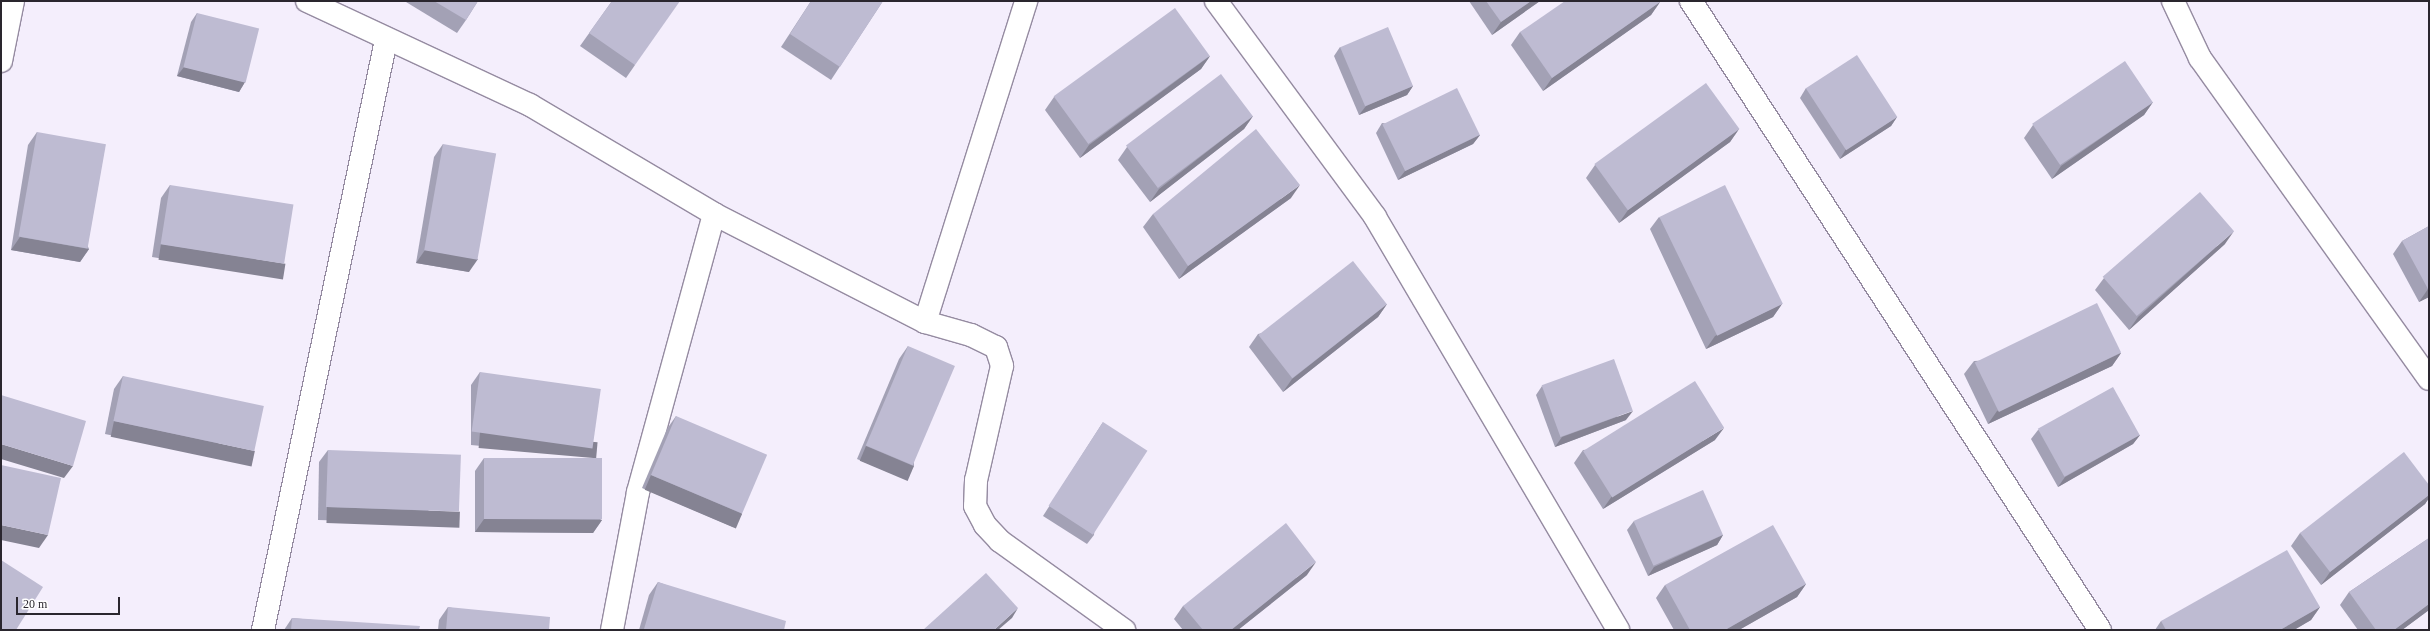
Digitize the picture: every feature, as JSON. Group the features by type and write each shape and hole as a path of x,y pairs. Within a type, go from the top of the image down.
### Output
{"street":[{"path":"1,61 13,1"},
{"path":"307,1 386,40 530,105 714,214 925,322 971,335 996,347 1002,366 973,494 975,506 985,525 1007,546 1124,630"},
{"path":"925,322 1026,1"},
{"path":"1216,1 1375,218 1618,630"},
{"path":"1692,1 2100,630"},
{"path":"2173,1 2200,58 2429,380"},
{"path":"263,630 386,40"},
{"path":"612,630 638,492 714,214"}],"building":[{"path":"434,1 478,1 466,20"},
{"path":"612,1 680,1 635,65 589,33"},
{"path":"811,1 883,1 840,67 790,34"},
{"path":"1486,1 1531,1 1501,22"},
{"path":"1565,1 1660,2 1552,78 1520,32"},
{"path":"1175,8 1210,56 1088,144 1054,96"},
{"path":"197,13 259,28 246,83 183,67"},
{"path":"1388,27 1413,86 1365,106 1340,47"},
{"path":"1857,55 1897,117 1846,150 1806,88"},
{"path":"2125,61 2153,102 2060,165 2032,124"},
{"path":"1221,74 1253,116 1158,188 1126,146"},
{"path":"1706,83 1740,129 1628,210 1594,164"},
{"path":"1457,88 1480,135 1405,171 1382,124"},
{"path":"1256,129 1300,185 1188,266 1153,214"},
{"path":"37,132 106,144 88,249 19,236"},
{"path":"443,144 496,153 477,260 424,250"},
{"path":"170,185 293,205 284,264 161,244"},
{"path":"1725,185 1783,304 1717,336 1659,217"},
{"path":"2200,192 2234,231 2137,316 2103,277"},
{"path":"2429,226 2429,289 2428,289 2402,241"},
{"path":"1353,261 1387,304 1292,378 1258,335"},
{"path":"2097,303 2121,352 1999,412 1975,363"},
{"path":"908,346 955,366 913,465 866,445"},
{"path":"1614,359 1633,411 1560,437 1542,385"},
{"path":"480,372 601,389 592,448 472,431"},
{"path":"123,376 264,406 254,451 113,421"},
{"path":"1695,381 1724,428 1612,498 1583,451"},
{"path":"2113,387 2140,435 2064,477 2038,429"},
{"path":"1,395 86,421 73,466 1,444"},
{"path":"676,416 767,455 742,514 651,475"},
{"path":"1103,422 1147,451 1093,535 1049,506"},
{"path":"328,450 461,455 459,512 326,507"},
{"path":"2404,452 2429,485 2429,495 2330,572 2300,533"},
{"path":"484,458 602,458 602,519 484,519"},
{"path":"1,465 61,478 48,535 1,525"},
{"path":"1703,490 1723,535 1654,566 1634,521"},
{"path":"1286,523 1316,562 1231,630 1203,630 1183,606"},
{"path":"1773,525 1806,584 1725,630 1690,630 1665,585"},
{"path":"2429,538 2429,604 2394,630 2376,630 2349,592"},
{"path":"2287,550 2320,607 2280,630 2166,630 2161,621"},
{"path":"1,560 43,587 16,630 1,630"},
{"path":"986,573 1018,608 994,630 923,630"},
{"path":"658,582 786,621 784,630 644,629"},
{"path":"448,607 550,617 549,630 446,630"},
{"path":"292,618 420,626 419,630 291,630"}]}
